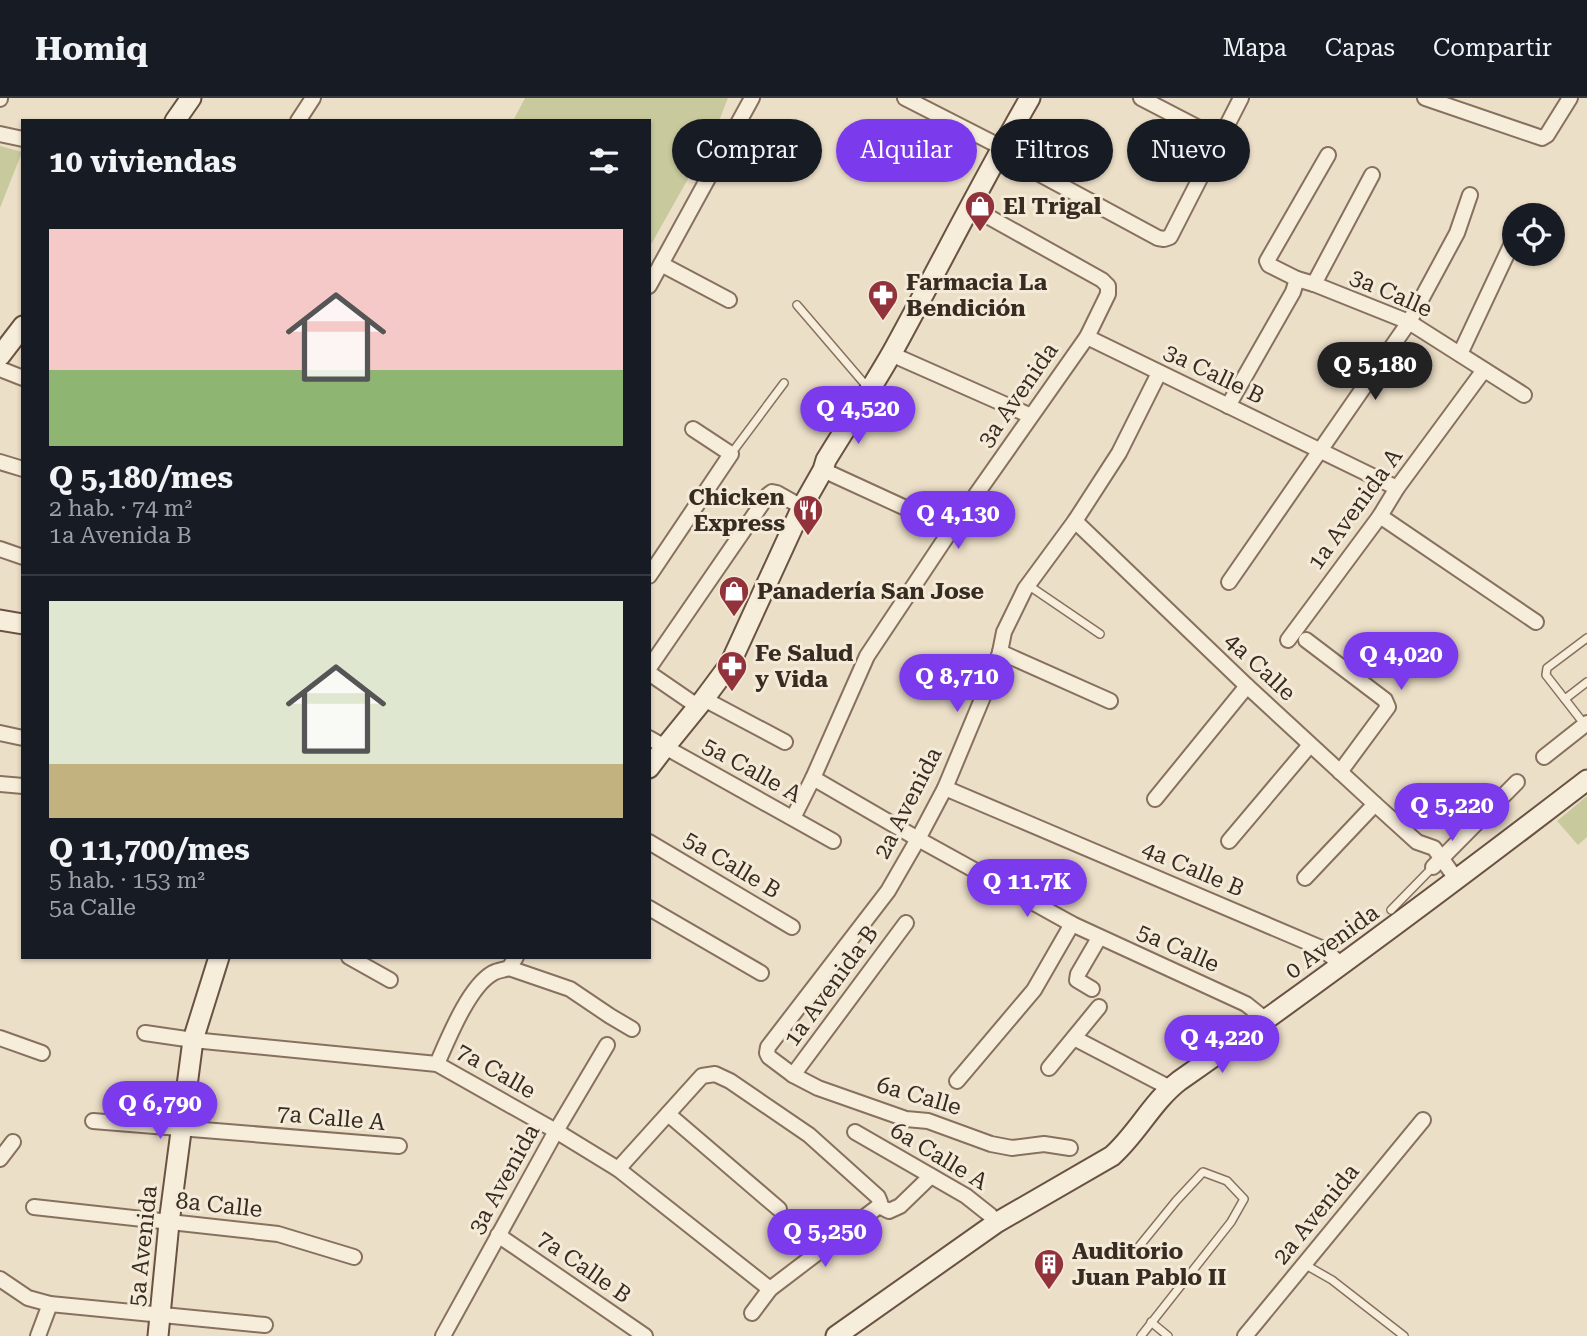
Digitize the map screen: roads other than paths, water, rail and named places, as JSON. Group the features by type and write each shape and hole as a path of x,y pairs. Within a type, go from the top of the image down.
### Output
{"street":[{"path":"176,119 191,98"},
{"path":"299,119 313,98"},
{"path":"651,282 752,98"},
{"path":"905,98 991,142"},
{"path":"1018,119 1030,98"},
{"path":"1142,98 1182,119"},
{"path":"1230,119 1241,98"},
{"path":"1425,98 1542,138 1547,135 1570,98"},
{"path":"0,134 21,139"},
{"name":"3a Calle","path":"1328,155 1267,261 1269,265 1297,279 1409,322 1524,396"},
{"path":"651,762 657,742 701,703 730,664 826,460 891,354 991,167"},
{"path":"1314,284 1372,175"},
{"path":"1055,182 1164,239 1170,237 1198,182"},
{"path":"1228,582 1409,322 1457,233 1470,195"},
{"name":"3a Avenida","path":"793,818 867,656 949,533 1087,337 1108,294 1108,286 1102,280 971,207"},
{"path":"661,264 729,300"},
{"path":"1460,354 1502,265"},
{"path":"1228,406 1293,292 1297,279"},
{"path":"0,356 21,329"},
{"name":"3a Calle B","path":"1087,337 1397,488"},
{"path":"891,354 1031,416"},
{"path":"0,369 21,376"},
{"name":"1a Avenida A","path":"1288,640 1484,370"},
{"name":"2a Avenida","path":"767,1053 768,1047 887,891 918,839 945,788 1000,652 1004,632 1028,585 1075,521 1119,453 1159,373"},
{"path":"651,573 731,454 693,429"},
{"path":"0,462 21,468"},
{"path":"823,470 910,510"},
{"path":"651,668 768,495 776,493 802,507"},
{"path":"1380,516 1536,622"},
{"name":"4a Calle","path":"1075,521 1247,686 1417,842 1424,857 1437,862 1453,883"},
{"path":"0,549 21,556"},
{"path":"0,620 21,624"},
{"path":"1306,640 1388,704 1388,708 1340,772"},
{"path":"1000,652 1110,701"},
{"path":"651,672 701,703 785,742"},
{"path":"1155,799 1247,686"},
{"path":"1545,757 1586,724"},
{"path":"0,733 21,738"},
{"name":"5a Calle A","path":"657,742 833,841"},
{"path":"1228,841 1310,745"},
{"name":"5a Calle","path":"813,778 1072,924 1247,1004 1266,1020"},
{"name":"0 Avenida","path":"836,1336 996,1223 1112,1156 1126,1144 1170,1088 1342,965 1587,780"},
{"path":"1437,862 1517,782"},
{"path":"0,784 21,786"},
{"name":"4a Calle B","path":"945,788 1321,948 1342,965"},
{"path":"1305,878 1375,804"},
{"name":"5a Calle B","path":"651,843 792,927"},
{"path":"651,909 761,973"},
{"name":"1a Avenida B","path":"793,1075 906,923"},
{"path":"957,1081 1034,990 1072,924"},
{"path":"1091,989 1077,980 1099,938"},
{"name":"5a Avenida","path":"158,1336 169,1223 193,1040 218,959"},
{"path":"353,959 390,980"},
{"path":"437,1064 456,1021 480,982 513,963 570,989 632,1029"},
{"path":"1049,1068 1099,1007"},
{"name":"7a Calle","path":"145,1033 437,1064 618,1169 770,1289"},
{"path":"0,1038 42,1053"},
{"path":"1074,1038 1170,1088"},
{"name":"3a Avenida","path":"449,1334 498,1235 607,1045"},
{"name":"6a Calle","path":"767,1053 769,1058 793,1075 818,1088 906,1119 928,1121 991,1144 1012,1148 1044,1144 1069,1148"},
{"path":"618,1169 702,1076 715,1074 730,1081 808,1135 878,1197 879,1206 770,1289 752,1313"},
{"path":"668,1114 779,1209"},
{"name":"2a Avenida","path":"1245,1336 1423,1120"},
{"name":"7a Calle A","path":"93,1121 399,1146"},
{"name":"6a Calle A","path":"855,1132 966,1196 996,1223"},
{"path":"0,1159 13,1142"},
{"path":"879,1206 889,1211 900,1206 930,1176"},
{"name":"8a Calle","path":"34,1207 278,1234 354,1257"},
{"name":"7a Calle B","path":"498,1235 645,1336"},
{"path":"0,1279 28,1298 50,1304 265,1325"},
{"path":"38,1336 50,1304"}],"lane":[{"path":"797,305 869,389"},
{"path":"731,454 784,383"},
{"path":"1028,585 1100,635"},
{"path":"1586,724 1546,675 1547,668 1587,638"},
{"path":"1564,699 1587,682"},
{"path":"1391,910 1437,862"},
{"path":"1137,1249 1203,1172 1227,1181 1244,1199 1231,1222 1141,1336"},
{"path":"1304,1264 1332,1280 1404,1336"},
{"path":"1151,1322 1168,1336"}],"place":[{"name":"El Trigal","path":"980,233"},
{"name":"Farmacia La Bendición","path":"883,322"},
{"name":"Chicken Express","path":"808,537"},
{"name":"Panadería San Jose","path":"734,618"},
{"name":"Fe Salud y Vida","path":"732,693"},
{"name":"Auditorio Juan Pablo II","path":"1049,1291"}]}
